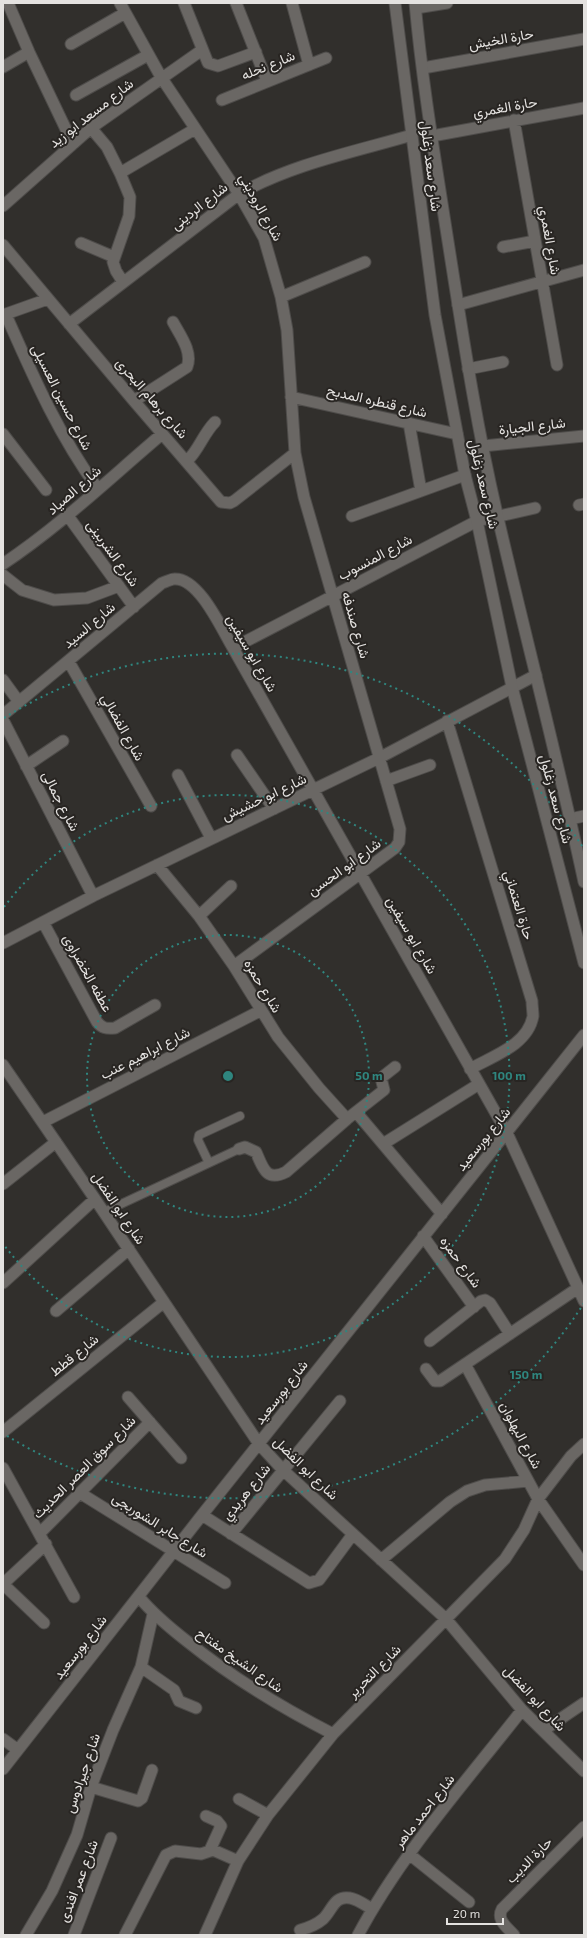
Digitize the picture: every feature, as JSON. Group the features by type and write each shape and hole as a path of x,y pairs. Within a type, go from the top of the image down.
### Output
{"street":[{"path":"8,3 29,52 73,144"},
{"path":"184,3 208,63 218,66 256,52"},
{"path":"236,3 268,81"},
{"path":"292,3 309,65"},
{"name":"شارع سعد زغلول","path":"395,3 436,314 465,475 477,521 512,686 584,963"},
{"path":"416,6 447,3"},
{"name":"شارع سعد زغلول","path":"416,6 432,136 468,369 497,516 584,882"},
{"path":"71,44 123,8"},
{"name":"شارع الروديني","path":"123,8 161,77 239,194 264,238 281,297 288,336 295,453"},
{"name":"حارة الخيش","path":"423,68 584,39"},
{"name":"شارع مسعد ابو زيد","path":"3,206 92,128 161,77 202,50"},
{"path":"3,67 29,52"},
{"path":"76,95 148,54"},
{"name":"شارع نحله","path":"222,100 326,58"},
{"name":"حارة الغمري","path":"432,136 584,108"},
{"name":"شارع الغمري","path":"514,120 557,365"},
{"path":"92,128 107,147 130,196 129,216 124,235 114,257 116,271 123,282"},
{"path":"120,172 195,129"},
{"name":"شارع الردينى","path":"69,324 239,194 283,172 412,135"},
{"path":"503,247 535,241"},
{"path":"81,243 114,257"},
{"name":"شارع برهام البحرى","path":"3,245 221,502 230,503 295,453"},
{"path":"281,297 365,262"},
{"path":"458,306 584,270"},
{"path":"4,315 48,299"},
{"name":"شارع حسين العسيلى","path":"4,315 59,429 77,459 98,489"},
{"path":"134,401 186,367 190,359 173,322"},
{"path":"468,369 503,362"},
{"name":"شارع قنطره المدبح","path":"291,397 457,434"},
{"path":"187,461 193,456 207,431 215,422"},
{"path":"409,423 421,491"},
{"path":"3,434 46,490"},
{"name":"شارع الصياد","path":"3,564 33,544 68,516 162,434"},
{"name":"شارع الجيارة","path":"483,446 584,436"},
{"name":"شارع صندفه","path":"295,453 304,497 379,758"},
{"path":"352,516 465,475"},
{"name":"شارع المنسوب","path":"233,648 477,521 535,508"},
{"name":"شارع الشربينى","path":"68,516 134,607"},
{"path":"3,575 22,590 54,600 87,598 119,586"},
{"name":"شارع السيد","path":"3,715 69,662 162,583 175,579 187,582 199,591"},
{"name":"شارع ابو سيفين","path":"199,591 233,648 507,1133 584,1301"},
{"name":"شارع الفضالي","path":"69,662 151,806"},
{"name":"شارع ابو حشيش","path":"3,943 93,896 379,758 512,686 536,675"},
{"path":"3,680 19,702"},
{"name":"شارع جمالى","path":"3,720 93,896"},
{"name":"حارة العتماني","path":"447,721 532,1001 533,1016 528,1030 518,1042 470,1069"},
{"path":"26,766 64,741"},
{"path":"237,755 274,809"},
{"name":"شارع ابو الحسن","path":"234,966 395,848 399,842 400,829 379,758"},
{"path":"386,781 430,765"},
{"path":"178,776 211,838"},
{"path":"570,819 584,816"},
{"name":"شارع حمزه","path":"157,865 200,916 234,966 260,1011 282,1043 319,1088 383,1144 442,1214"},
{"path":"200,916 231,886"},
{"name":"عطفه الخضراوى","path":"43,922 101,1027 108,1029 115,1028 155,1005"},
{"name":"شارع ابراهيم عنب","path":"42,1122 260,1011"},
{"name":"شارع بورسعيد","path":"3,1769 202,1515 584,1035"},
{"name":"شارع ابو الفضل","path":"3,1065 129,1249 259,1444 283,1470 446,1619 522,1710 584,1771"},
{"path":"239,1149 245,1147 251,1148 256,1152 264,1171 271,1176 279,1176 286,1172 384,1090 381,1078 395,1067"},
{"path":"383,1144 479,1084"},
{"path":"3,1184 56,1142"},
{"path":"3,1283 95,1199"},
{"name":"شارع حمزه","path":"423,1236 474,1306"},
{"path":"56,1311 129,1249"},
{"path":"426,1369 435,1381 440,1381 578,1288"},
{"name":"شارع حمزه","path":"430,1341 483,1300 489,1302 510,1334"},
{"name":"شارع قطط","path":"3,1432 164,1302"},
{"name":"شارع البهلوان","path":"465,1364 538,1499 584,1565"},
{"path":"128,1398 181,1458"},
{"name":"شارع هريدي","path":"231,1534 340,1401"},
{"name":"شارع سوق العصر الحديث","path":"40,1533 150,1422"},
{"name":"شارع التحرير","path":"205,1935 238,1861 268,1815 333,1734 505,1559 524,1530 538,1499 571,1456 584,1444"},
{"path":"4,1472 40,1533 74,1597"},
{"path":"381,1560 450,1502 467,1491 485,1486 528,1482"},
{"name":"شارع جابر الشوربجى","path":"80,1493 225,1584"},
{"path":"202,1515 305,1582 312,1583 319,1580 353,1534"},
{"path":"44,1623 3,1584 46,1544"},
{"name":"شارع الشيخ مفتاح","path":"139,1597 153,1614 243,1683 287,1710 333,1734"},
{"name":"شارع جيرادوس","path":"26,1935 52,1891 77,1835 91,1787 113,1730 141,1667 153,1614"},
{"path":"141,1667 174,1690 178,1699 196,1708"},
{"path":"544,1730 584,1702"},
{"name":"شارع احمد ماهر","path":"358,1935 372,1909 409,1854 522,1710"},
{"path":"3,1740 18,1750"},
{"path":"91,1787 138,1801 142,1798 152,1770"},
{"path":"239,1799 268,1815"},
{"path":"206,1816 217,1821 221,1826 210,1850"},
{"name":"حارة الديب","path":"514,1935 500,1919 499,1914 502,1909 584,1827"},
{"name":"شارع عمر افندى","path":"74,1935 111,1838"},
{"path":"125,1935 166,1855 175,1851 201,1854 210,1850 216,1851 238,1861"},
{"path":"409,1854 469,1902"},
{"path":"300,1930 312,1926 323,1919 336,1901 344,1897 354,1899 372,1909"}],"lane":[{"path":"209,1163 198,1140 199,1135 240,1116"},
{"path":"104,1212 239,1149"}]}
